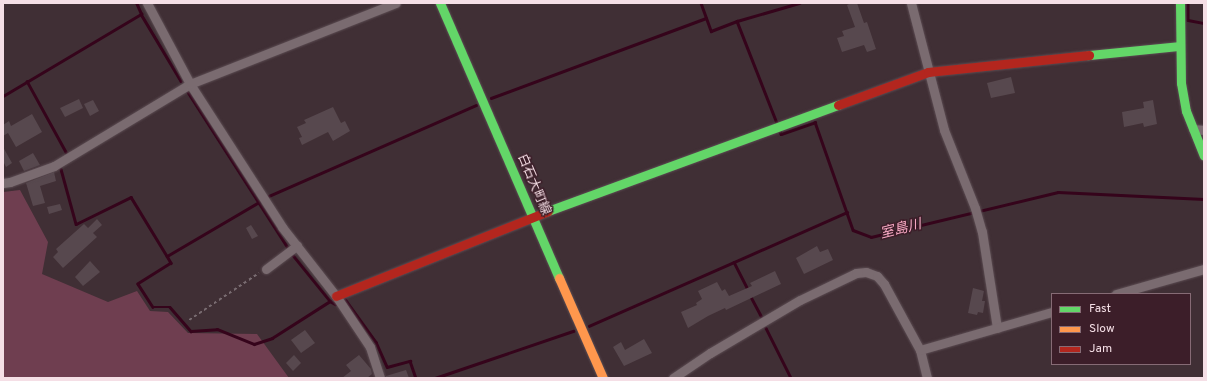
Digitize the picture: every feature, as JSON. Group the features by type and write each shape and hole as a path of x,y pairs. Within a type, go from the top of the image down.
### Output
{"street":[{"path":"147,3 190,84 282,227 293,250 336,296 370,347 380,378"},
{"path":"3,183 10,182 54,166 190,84 396,3"},
{"name":"白石大町線","path":"440,3 603,378"},
{"path":"911,3 944,130 976,212 982,232 997,328"},
{"path":"1180,3 1179,46 1181,83 1186,110 1204,156"},
{"path":"336,296 532,217 928,72 1179,46"},
{"path":"1193,129 1204,130"},
{"path":"266,269 293,250"},
{"path":"1120,293 1204,269"},
{"path":"673,378 710,353 800,300 856,273 866,272 877,276 884,284 920,350 927,378"},
{"path":"920,350 1051,312"}],"path":[{"path":"189,320 266,269"}],"shaded area":[{"path":"20,190 48,242 42,274 108,302 137,291 150,311 168,312 188,333 257,334 289,378 3,378 3,192"}],"building":[{"path":"857,3 864,23 867,22 876,49 867,52 864,45 842,52 837,38 844,36 842,31 855,27 847,5"},
{"path":"1011,77 1015,93 991,98 987,83"},
{"path":"79,99 83,108 65,117 60,108"},
{"path":"93,100 99,111 90,116 84,104"},
{"path":"1153,100 1157,124 1144,127 1143,123 1124,127 1122,112 1144,108 1143,102"},
{"path":"333,107 341,123 345,121 350,131 333,141 328,132 302,145 299,138 302,137 297,127 306,123 304,120"},
{"path":"32,114 42,132 16,147 8,133 3,136 3,125 9,121 11,126"},
{"path":"3,147 12,163 6,167 3,161"},
{"path":"33,153 40,165 24,171 19,161"},
{"path":"54,172 56,181 40,186 45,203 33,206 26,183"},
{"path":"60,204 62,210 49,214 47,207"},
{"path":"97,219 102,225 93,233 97,237 63,268 53,257 58,252 56,249 84,224 88,228"},
{"path":"251,225 258,236 252,239 246,228"},
{"path":"817,246 820,252 828,249 833,260 804,274 796,258"},
{"path":"90,261 100,272 83,286 75,277"},
{"path":"775,271 781,284 726,310 725,308 708,316 688,328 681,312 697,305 696,303 702,299 698,291 717,282 722,291 725,289 729,296 752,286 750,283"},
{"path":"973,288 984,291 982,301 985,301 983,313 978,312 977,315 968,313"},
{"path":"305,330 315,343 301,353 291,340"},
{"path":"644,339 652,353 624,366 613,347 621,342 625,350"},
{"path":"294,355 301,363 293,371 286,363"},
{"path":"359,355 371,369 372,374 367,378 342,378 351,371 346,365"},
{"path":"406,370 409,378 386,378 386,376"}],"waterway":[{"path":"3,96 141,14 136,3"},
{"name":"室島川","path":"701,3 711,31 737,21 777,123"},
{"path":"737,21 799,3"},
{"path":"1188,3 1188,20 1204,23"},
{"path":"141,14 181,81"},
{"path":"491,98 706,18"},
{"path":"27,81 66,152"},
{"path":"188,92 292,254 330,301 335,304"},
{"path":"269,196 476,105"},
{"name":"室島川","path":"780,131 781,134 815,122 853,230 871,237 1058,192 1204,199"},
{"path":"61,169 76,224 131,197 167,256 259,202"},
{"path":"589,326 847,212"},
{"path":"167,256 171,263 138,284 153,307 170,307 191,331 217,329 254,344 272,338 330,301"},
{"path":"734,262 748,290"},
{"path":"750,295 761,316"},
{"path":"345,299 376,342 387,367 410,361 416,378"},
{"path":"766,328 791,378"},
{"path":"435,378 573,331"}],"traffic: fast":[{"path":"440,3 559,278"},
{"path":"1180,3 1181,83 1186,111 1204,156"},
{"path":"1089,55 1179,46"},
{"path":"548,211 838,105"}],"traffic: slow":[{"path":"559,278 603,378"}],"traffic: jam":[{"path":"838,105 928,72 1089,55"},
{"path":"336,296 548,211"}]}
